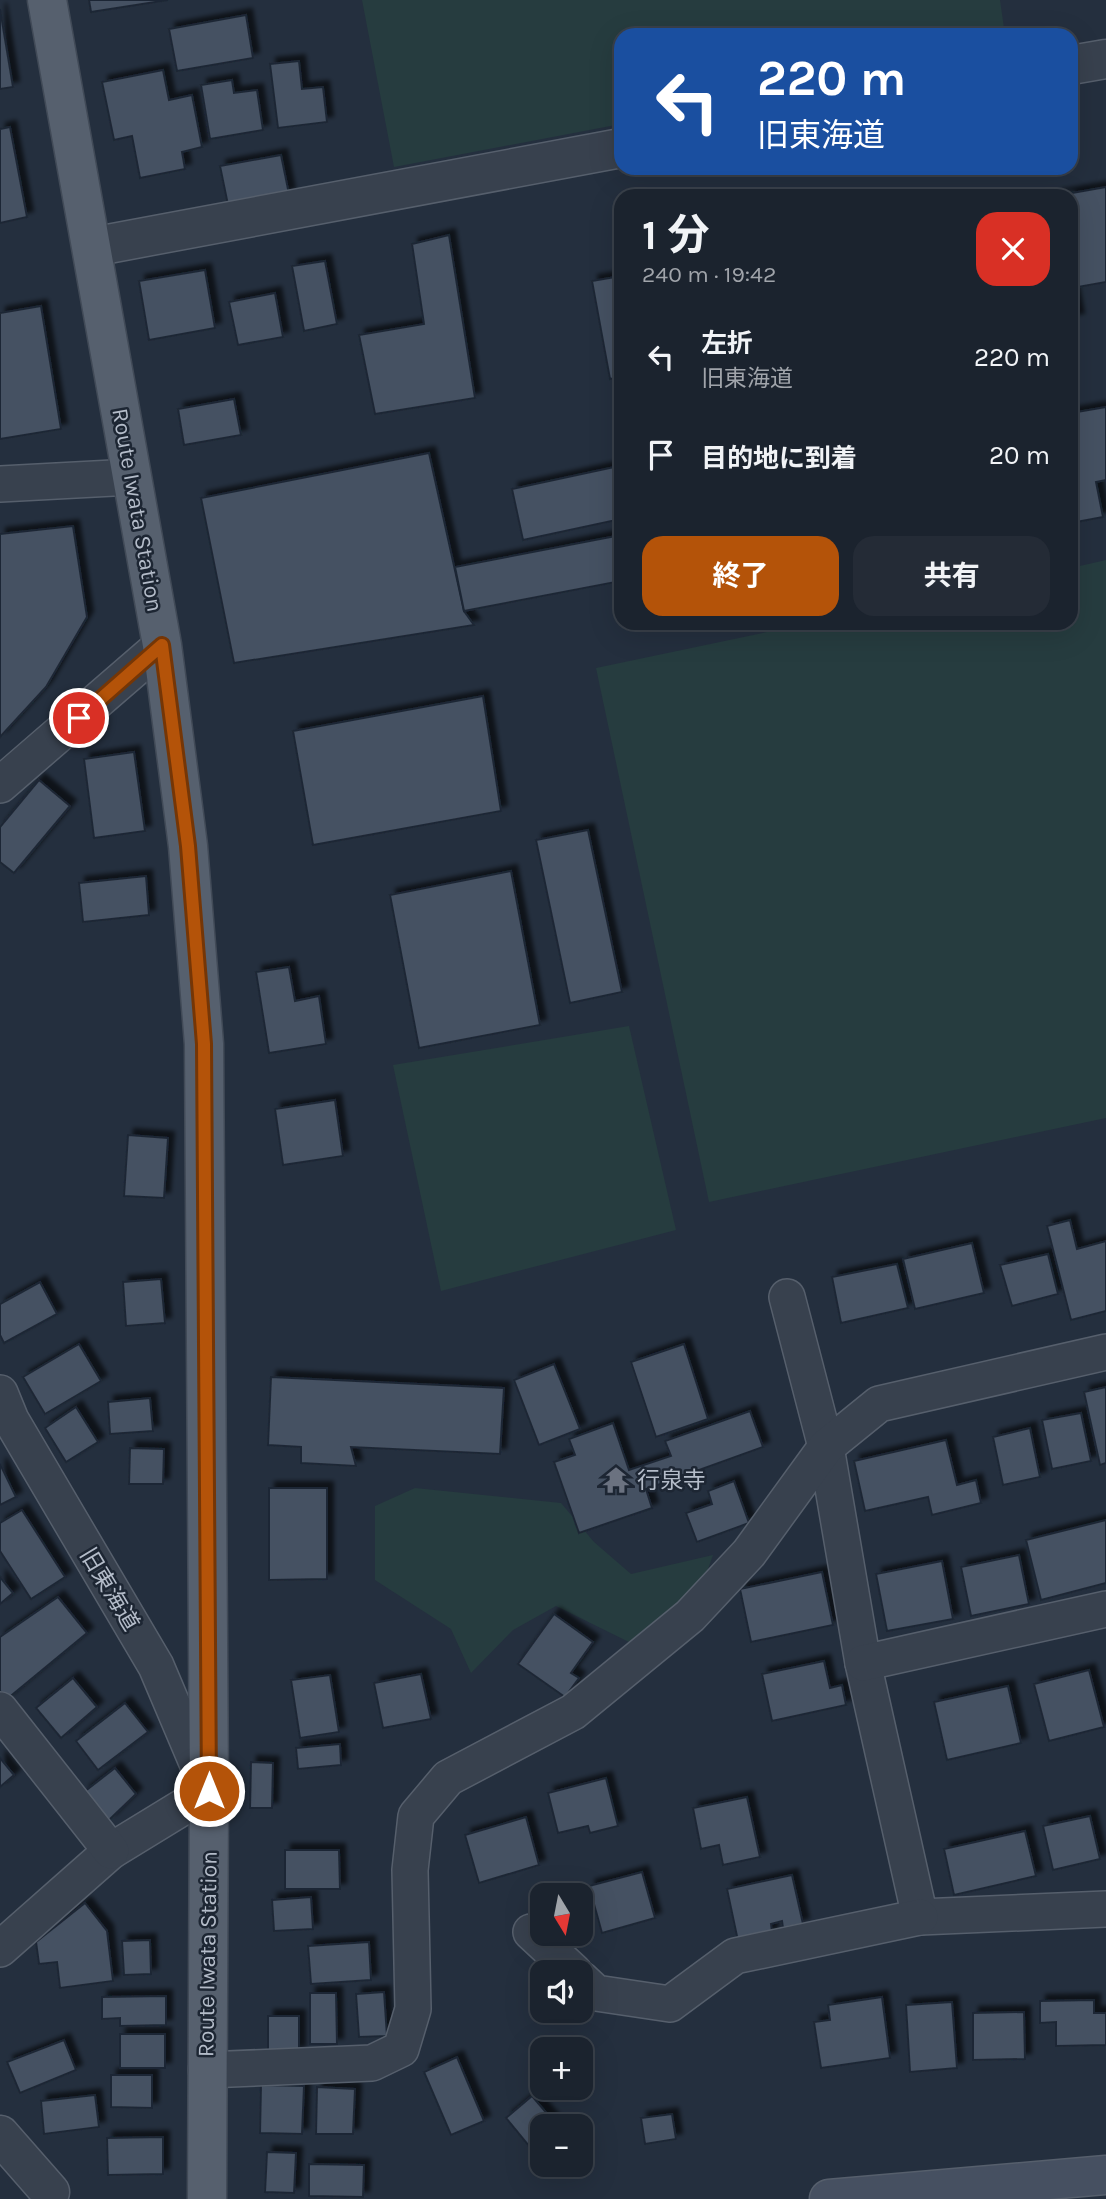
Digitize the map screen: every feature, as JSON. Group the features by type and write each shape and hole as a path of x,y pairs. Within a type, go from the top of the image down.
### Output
{"main road":[{"name":"Route Iwata Station","path":"47,0 162,645 188,846 204,1044 209,1791 206,2070 208,2199"},
{"path":"829,2199 1106,2175"}],"street":[{"path":"1078,64 1106,59"},
{"path":"92,247 614,149"},
{"path":"0,484 132,477"},
{"path":"0,785 162,645"},
{"path":"787,1297 826,1447 863,1663 920,1917"},
{"path":"206,2070 372,2063 401,2049 413,2009 410,1870 416,1816 448,1778 573,1712 690,1616 749,1553 826,1447 878,1404 1106,1352"},
{"name":"旧東海道","path":"0,1393 11,1420 156,1666 209,1791"},
{"path":"863,1663 1106,1609"},
{"path":"0,1710 111,1851"},
{"path":"0,1949 111,1851 209,1791"},
{"path":"593,1990 596,1993 670,2004 735,1956 920,1917 1106,1909"},
{"path":"546,1946 560,1960"},
{"path":"0,2135 53,2196"}],"green space":[{"path":"362,0 1000,0 1004,28 614,28 614,125 394,167"},
{"path":"1106,560 1106,1118 709,1202 596,668 777,630 1078,630 1078,566"},
{"path":"629,1026 676,1230 441,1291 393,1065"},
{"path":"415,1488 561,1503 594,1542 631,1574 713,1555 697,1600 633,1644 556,1606 513,1630 471,1673 451,1629 375,1580 375,1506"}],"building":[{"path":"89,0 168,0 91,12"},
{"path":"0,9 13,87 0,89"},
{"path":"246,15 253,58 177,71 169,29"},
{"path":"299,61 302,89 323,87 327,122 278,128 270,64"},
{"path":"163,70 169,100 192,95 202,147 182,152 185,169 140,178 132,136 114,140 102,82"},
{"path":"232,80 234,93 257,90 263,130 210,139 201,85"},
{"path":"10,127 27,217 0,223 0,129"},
{"path":"281,155 289,194 228,205 220,166"},
{"path":"1106,187 1106,282 1078,287 1078,192"},
{"path":"449,235 475,398 375,414 359,335 424,324 412,244"},
{"path":"325,261 337,324 304,331 292,266"},
{"path":"205,270 215,328 149,340 139,281"},
{"path":"614,277 614,378 610,379 592,281"},
{"path":"275,293 283,337 238,345 229,302"},
{"path":"41,306 61,429 0,439 0,313"},
{"path":"234,399 241,435 184,445 178,409"},
{"path":"1106,407 1106,480 1096,482 1103,517 1078,522 1078,412"},
{"path":"429,453 464,611 474,625 234,663 201,498"},
{"path":"614,467 614,520 523,540 512,489"},
{"path":"73,526 87,617 46,687 0,737 0,534"},
{"path":"614,536 614,582 464,611 455,567"},
{"path":"483,696 501,811 313,845 293,731"},
{"path":"134,752 145,831 94,838 84,759"},
{"path":"39,780 70,806 14,873 0,862 0,827"},
{"path":"588,830 622,992 570,1003 536,840"},
{"path":"511,871 540,1025 419,1048 390,895"},
{"path":"146,876 149,915 83,922 79,883"},
{"path":"289,967 295,1001 319,996 326,1044 269,1053 256,972"},
{"path":"335,1100 343,1156 283,1165 275,1109"},
{"path":"128,1135 168,1138 164,1198 124,1196"},
{"path":"1070,1220 1077,1249 1106,1241 1106,1311 1071,1320 1047,1226"},
{"path":"972,1243 984,1293 915,1309 903,1259"},
{"path":"1048,1254 1058,1294 1012,1306 1000,1265"},
{"path":"897,1264 908,1308 841,1323 832,1277"},
{"path":"161,1279 165,1323 126,1326 123,1282"},
{"path":"40,1282 57,1314 4,1343 0,1335 0,1304"},
{"path":"79,1344 101,1381 45,1414 23,1377"},
{"path":"684,1344 708,1419 656,1437 631,1362"},
{"path":"554,1364 580,1429 539,1445 514,1380"},
{"path":"271,1377 504,1388 500,1454 351,1447 356,1466 301,1463 301,1447 268,1445"},
{"path":"1106,1387 1106,1463 1100,1465 1084,1392"},
{"path":"150,1398 153,1431 110,1434 108,1402"},
{"path":"76,1407 98,1442 66,1462 45,1428"},
{"name":"行泉寺","path":"750,1411 763,1447 646,1489 652,1508 579,1533 554,1462 575,1455 569,1439 613,1423 629,1470 671,1456 665,1441"},
{"path":"1081,1413 1091,1461 1052,1469 1042,1420"},
{"path":"1030,1428 1040,1477 1003,1485 993,1437"},
{"path":"946,1440 957,1485 976,1480 981,1503 932,1515 928,1497 865,1511 854,1461"},
{"path":"130,1448 164,1449 163,1484 129,1484"},
{"path":"0,1464 16,1497 0,1505"},
{"path":"734,1481 749,1523 697,1542 686,1513 712,1504 708,1491"},
{"path":"269,1488 327,1488 327,1579 269,1580"},
{"path":"22,1510 65,1577 31,1599 0,1551 0,1523"},
{"path":"1106,1520 1106,1583 1041,1600 1026,1540"},
{"path":"1019,1555 1029,1604 971,1616 961,1567"},
{"path":"942,1561 953,1619 887,1631 876,1574"},
{"path":"822,1572 833,1625 751,1642 740,1589"},
{"path":"0,1577 13,1593 0,1604"},
{"path":"58,1597 87,1633 7,1699 0,1691 0,1637"},
{"path":"554,1614 593,1642 571,1673 579,1678 565,1697 518,1664"},
{"path":"824,1661 830,1688 842,1685 846,1705 772,1721 762,1674"},
{"path":"1089,1670 1104,1727 1049,1741 1034,1684"},
{"path":"421,1674 431,1719 383,1728 374,1683"},
{"path":"330,1675 339,1732 300,1738 291,1680"},
{"path":"73,1678 97,1707 61,1738 36,1708"},
{"path":"1008,1686 1021,1743 947,1760 934,1702"},
{"path":"125,1703 148,1732 98,1770 76,1741"},
{"path":"340,1744 341,1765 298,1769 296,1748"},
{"path":"0,1758 14,1775 0,1787"},
{"path":"251,1762 273,1763 272,1808 250,1808"},
{"path":"115,1768 136,1794 109,1820 84,1792"},
{"path":"606,1778 618,1826 590,1833 588,1826 558,1833 548,1793"},
{"path":"747,1797 760,1857 723,1865 719,1845 701,1849 693,1808"},
{"path":"1090,1816 1100,1859 1053,1870 1043,1826"},
{"path":"526,1817 539,1865 479,1883 465,1835"},
{"path":"1025,1831 1036,1876 954,1895 944,1849"},
{"path":"285,1850 339,1850 340,1889 285,1889"},
{"path":"642,1872 655,1918 602,1933 593,1900 593,1885"},
{"path":"792,1875 803,1924 783,1928 782,1921 771,1924 772,1933 738,1941 727,1889"},
{"path":"311,1897 313,1929 274,1931 272,1900"},
{"path":"85,1903 107,1931 113,1981 60,1988 57,1962 39,1964 36,1942"},
{"path":"150,1940 151,1974 124,1975 122,1941"},
{"path":"369,1942 371,1980 311,1984 308,1946"},
{"path":"384,1992 387,2036 359,2037 356,1994"},
{"path":"310,1993 336,1993 337,2044 310,2044"},
{"path":"166,1996 166,2025 120,2026 120,2018 102,2019 102,1997"},
{"path":"882,1997 890,2058 821,2068 814,2022 830,2020 828,2005"},
{"path":"1094,2000 1094,2013 1106,2013 1106,2045 1056,2046 1056,2022 1040,2023 1040,2001"},
{"path":"952,2002 957,2068 910,2072 906,2005"},
{"path":"1024,2012 1025,2059 973,2060 973,2013"},
{"path":"268,2016 299,2016 299,2052 268,2051"},
{"path":"120,2034 165,2034 165,2068 120,2068"},
{"path":"64,2040 76,2070 20,2093 7,2062"},
{"path":"457,2057 484,2121 451,2135 424,2072"},
{"path":"111,2075 152,2075 152,2108 111,2107"},
{"path":"261,2085 304,2086 302,2134 260,2133"},
{"path":"317,2087 355,2089 353,2134 316,2134"},
{"path":"95,2095 99,2127 44,2134 41,2101"},
{"path":"530,2098 547,2114 530,2114 529,2146 506,2118"},
{"path":"672,2114 676,2139 645,2144 641,2118"},
{"path":"163,2137 163,2174 108,2175 107,2138"},
{"path":"267,2152 296,2153 294,2193 265,2192"},
{"path":"309,2164 364,2165 363,2197 309,2196"}],"place":[{"name":"行泉寺","path":"616,1480"}],"route":[{"path":"79,718 162,645 188,846 204,1044 209,1791"}]}
